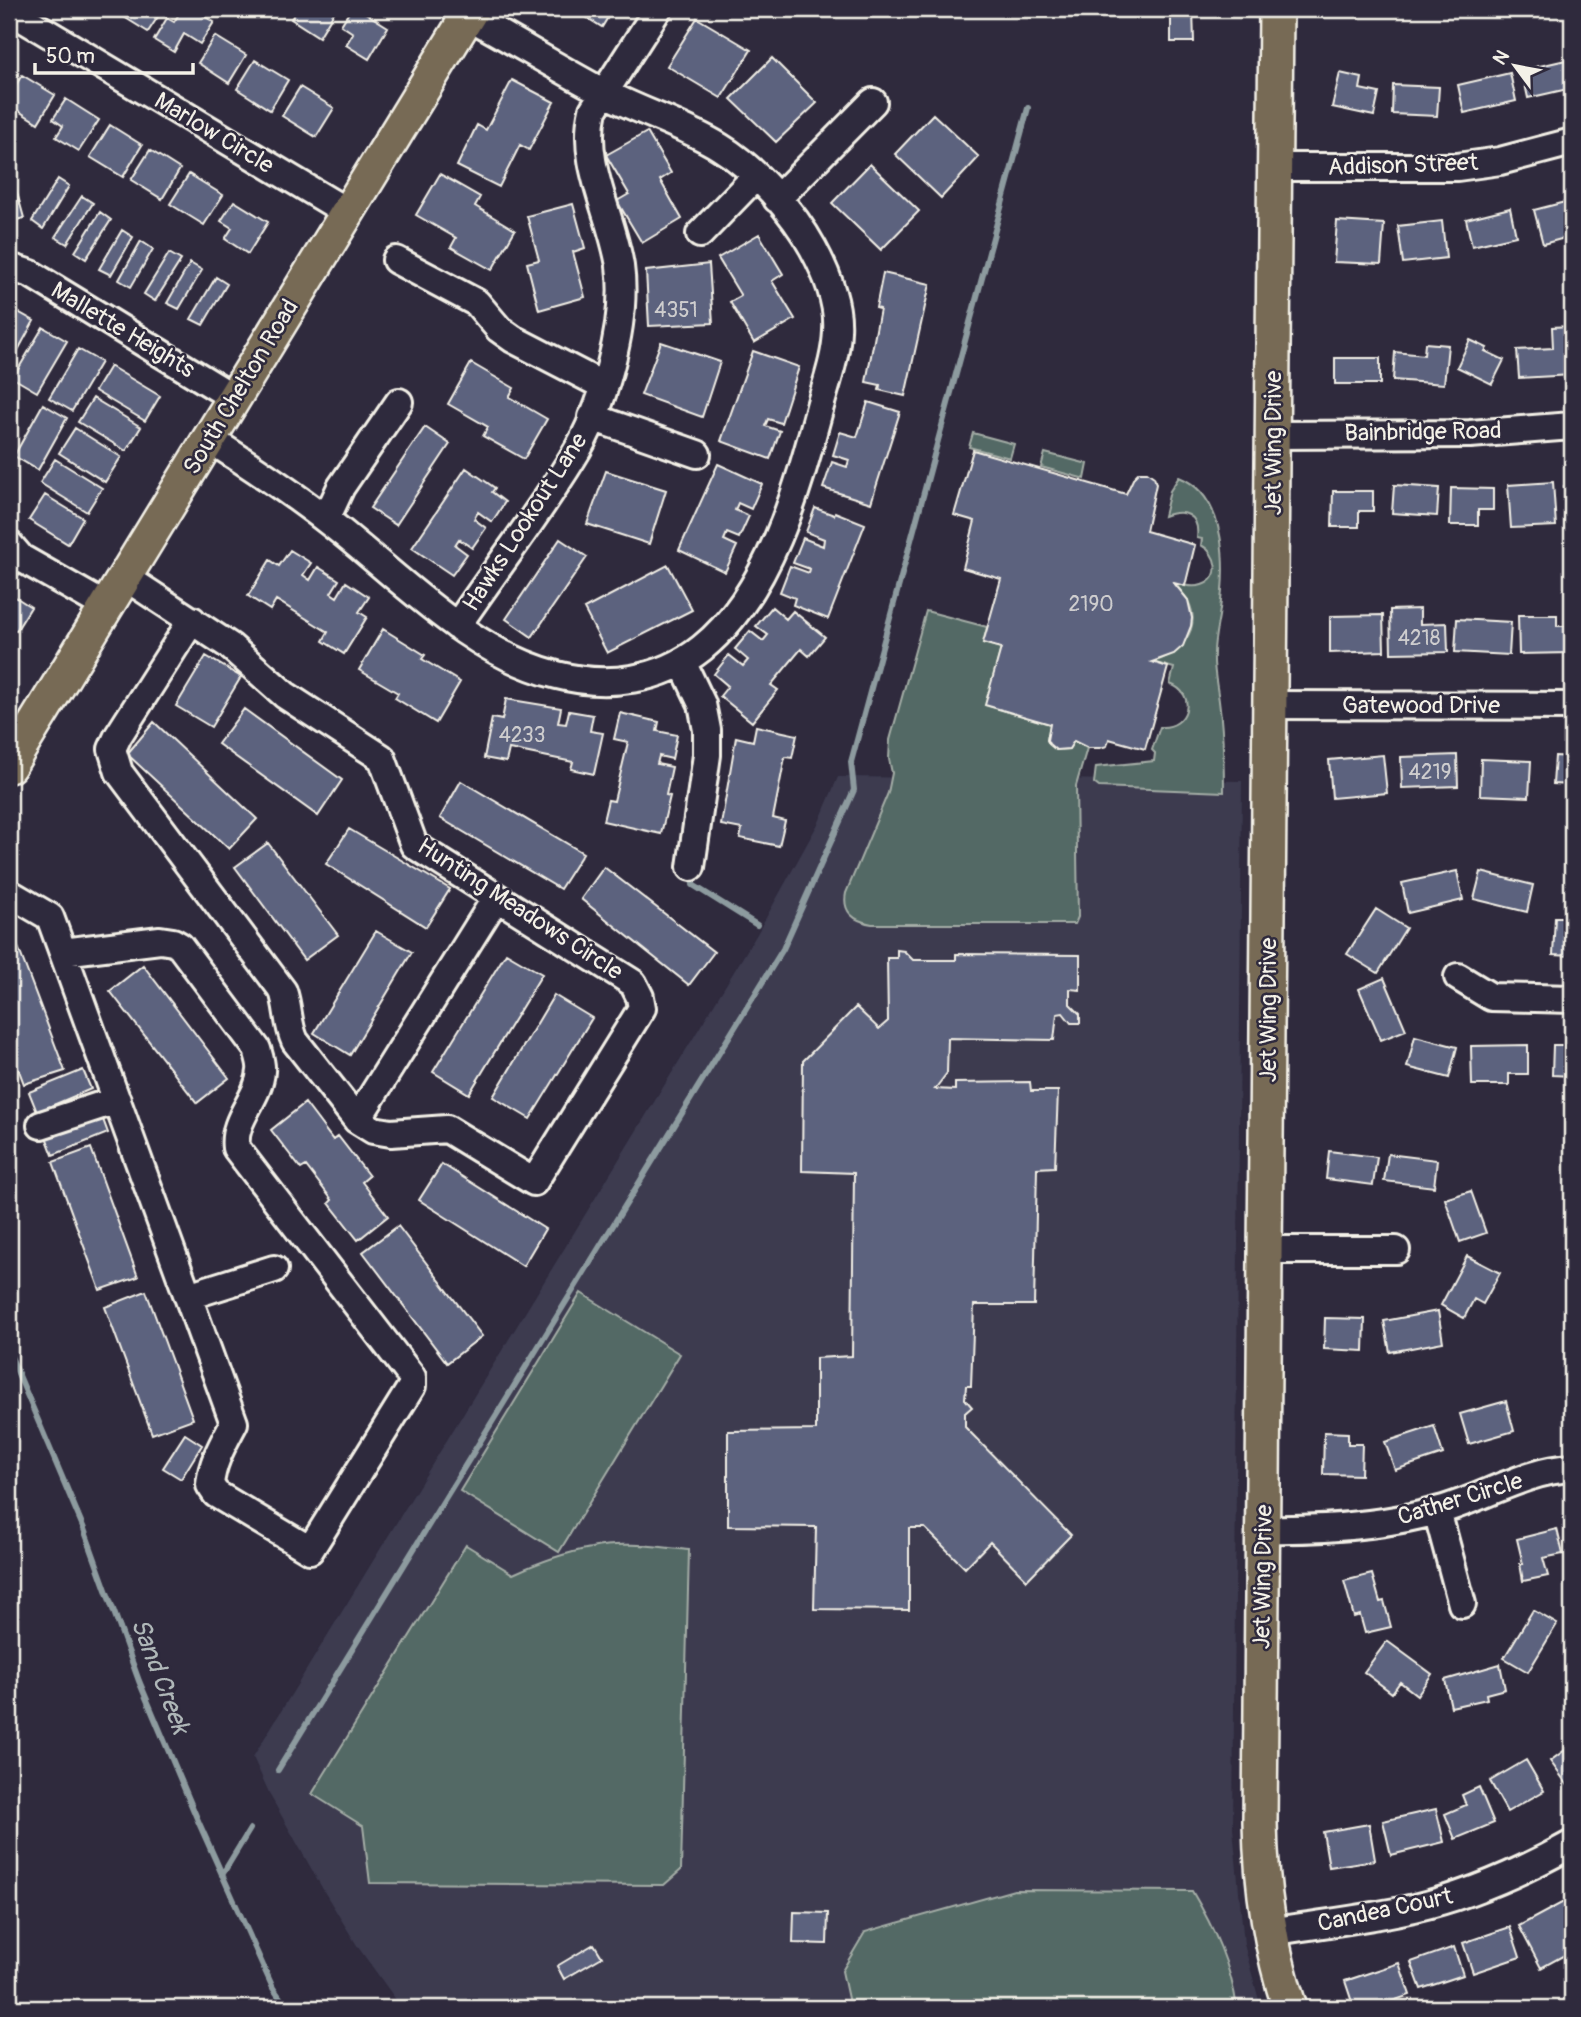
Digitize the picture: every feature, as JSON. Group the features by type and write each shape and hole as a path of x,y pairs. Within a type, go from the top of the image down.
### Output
{"main road":[{"name":"Jet Wing Drive","path":"1276,9 1261,1843 1271,1932 1290,2008"},
{"name":"South Chelton Road","path":"9,766 348,212 465,11"}],"street":[{"name":"Hawks Lookout Lane","path":"457,625 573,457 604,386 616,346 621,292 620,266 592,161 589,141 593,110 658,9"},
{"name":"Marlow Circle","path":"9,10 348,212"},
{"path":"209,439 326,519 457,625 530,667 559,676 593,681 623,681 654,674 682,662 704,647 727,624 764,568 782,528 808,451 831,366 837,330 834,302 812,246 778,199 723,148 604,93 465,11"},
{"path":"778,199 873,102"},
{"name":"Addison Street","path":"1273,167 1457,167 1537,153 1572,142"},
{"path":"700,233 756,176"},
{"path":"396,260 477,303 499,329 513,339 604,386"},
{"name":"Mallette Heights","path":"9,267 31,274 234,398"},
{"path":"326,519 341,486 399,402"},
{"path":"592,417 697,454"},
{"name":"Bainbridge Road","path":"1274,435 1469,433 1572,426"},
{"path":"9,544 21,558 107,607"},
{"name":"Hunting Meadows Circle","path":"125,577 230,646 285,695 382,758 414,845 633,983 640,997 642,1008 534,1182 447,1129 391,1133 373,1130 357,1120"},
{"path":"192,621 118,737 112,749 114,761 119,772 283,991 288,1007 288,1026 295,1041 357,1120 496,898"},
{"path":"682,662 702,704 707,730 707,755 691,867"},
{"name":"Gatewood Drive","path":"1271,705 1572,706"},
{"path":"9,892 50,917 234,1423 216,1456 210,1486 216,1494 310,1550 412,1386 412,1377 236,1148 235,1131 262,1072 257,1049 180,946 160,940 63,952"},
{"path":"1458,976 1491,998 1572,999"},
{"path":"41,1125 117,1100"},
{"path":"1266,1250 1396,1250"},
{"path":"188,1296 274,1269"},
{"name":"Cather Circle","path":"1264,1529 1296,1530 1391,1521 1437,1511 1542,1474 1572,1468"},
{"path":"1437,1511 1462,1604"},
{"name":"Candea Court","path":"1271,1932 1413,1908 1493,1883 1572,1844"}],"shaded area":[{"path":"838,777 1242,781 1233,1828 1244,1944 1261,2008 402,2008 358,1947 325,1893 271,1797 253,1757 757,934 819,822"}],"green space":[{"path":"973,433 1014,444 1010,458 969,447"},
{"path":"1045,453 1088,464 1085,479 1041,467"},
{"path":"1179,477 1195,487 1207,501 1215,518 1223,558 1214,659 1222,735 1224,792 1099,787 1094,783 1096,767 1154,761 1155,753 1152,750 1160,727 1177,723 1186,710 1184,695 1170,684 1174,668 1152,662 1179,648 1190,631 1192,612 1187,599 1174,583 1191,586 1209,582 1213,577 1215,565 1211,554 1201,545 1202,539 1197,538 1193,518 1184,513 1164,516 1170,491"},
{"path":"926,611 987,627 983,643 1001,648 986,705 1050,724 1047,740 1056,750 1069,749 1074,741 1087,748 1076,786 1078,917 1075,924 872,924 860,921 848,910 846,893 888,793 892,773 889,759 890,740"},
{"path":"581,1293 680,1354 559,1552 460,1491"},
{"path":"466,1545 513,1574 541,1562 603,1546 640,1545 689,1550 681,1870 664,1885 370,1883 363,1826 312,1794"},
{"path":"1014,1890 1192,1891 1220,1947 1231,1977 1237,2008 850,2008 842,1971 865,1932"}],"building":[{"path":"118,9 163,9 148,32 116,12"},
{"path":"182,9 192,9 214,22 200,44 184,34 174,52 154,40 167,18 174,22"},
{"path":"298,9 336,9 319,37 291,19"},
{"path":"351,9 359,9 388,27 369,59 346,45 353,33 341,25"},
{"path":"573,9 613,9 602,27"},
{"path":"1171,9 1193,9 1194,42 1171,42"},
{"path":"697,18 751,50 721,98 667,66"},
{"path":"215,36 246,55 229,83 198,63"},
{"path":"772,58 817,103 776,142 731,99"},
{"path":"255,60 288,80 270,110 237,89"},
{"path":"1566,60 1572,88 1528,98 1522,70"},
{"path":"1340,73 1362,78 1360,89 1379,93 1374,116 1332,107"},
{"path":"1510,73 1516,101 1464,113 1458,85"},
{"path":"22,75 55,95 38,123 9,105 9,96"},
{"path":"512,80 554,102 529,150 520,145 499,187 457,166 477,125 486,130"},
{"path":"1393,85 1439,87 1437,116 1392,114"},
{"path":"300,87 334,108 316,137 282,116"},
{"path":"66,99 99,120 79,151 56,137 63,126 53,119"},
{"path":"933,114 979,157 941,198 895,154"},
{"path":"110,125 142,145 123,177 90,157"},
{"path":"647,132 671,173 660,180 682,219 642,243 617,201 629,194 606,155"},
{"path":"150,150 180,169 162,199 131,180"},
{"path":"9,164 24,218 9,222"},
{"path":"870,164 919,211 881,250 832,203"},
{"path":"189,174 223,195 204,225 170,204"},
{"path":"440,174 480,197 475,206 515,230 492,270 451,247 456,238 416,215"},
{"path":"58,179 69,186 43,229 32,221"},
{"path":"82,196 93,203 67,244 55,237"},
{"path":"234,201 268,222 248,254 225,239 232,228 221,221"},
{"path":"1565,202 1572,236 1543,244 1534,210"},
{"path":"573,204 585,248 573,252 585,297 539,310 527,263 539,260 527,216"},
{"path":"1510,208 1516,236 1472,246 1466,219"},
{"path":"100,212 111,220 86,259 75,252"},
{"path":"1337,221 1384,224 1381,264 1334,262"},
{"path":"1442,221 1446,258 1403,263 1398,226"},
{"path":"122,230 133,237 111,275 99,269"},
{"path":"759,234 783,274 772,281 795,319 754,343 730,302 741,296 718,258"},
{"path":"141,241 153,249 131,287 119,280"},
{"path":"169,253 181,260 155,301 144,294"},
{"path":"190,263 202,270 179,309 167,303"},
{"path":"709,264 713,323 649,326 646,271"},
{"path":"883,273 930,284 905,396 879,390 880,385 866,382 880,309 876,308"},
{"path":"216,277 227,284 203,325 191,319"},
{"path":"11,308 34,321 11,363 9,311"},
{"path":"1570,326 1572,375 1519,378 1517,350 1553,348 1552,327"},
{"path":"43,327 67,341 37,392 13,378"},
{"path":"1470,340 1504,360 1492,384 1457,367"},
{"path":"661,342 720,362 702,417 641,395"},
{"path":"1425,343 1448,345 1444,384 1393,380 1395,352 1424,355"},
{"path":"78,349 101,362 72,411 49,398"},
{"path":"753,351 799,367 781,423 768,419 765,426 780,431 770,459 721,441"},
{"path":"1335,358 1380,358 1380,384 1335,384"},
{"path":"471,363 514,388 509,397 547,419 524,459 483,436 488,427 448,404"},
{"path":"110,366 160,396 145,421 95,391"},
{"path":"93,398 141,427 126,451 78,422"},
{"path":"868,402 900,412 871,503 823,488 832,462 847,467 849,460 833,455 840,432 857,437"},
{"path":"43,404 67,418 38,470 14,456"},
{"path":"425,427 450,444 396,525 370,508"},
{"path":"75,428 121,457 105,482 59,453"},
{"path":"973,450 1126,494 1134,477 1139,472 1147,472 1154,477 1156,484 1146,531 1195,545 1185,586 1174,583 1188,600 1191,626 1183,646 1174,654 1152,662 1168,667 1145,749 1109,739 1107,746 1100,748 1088,748 1074,741 1069,749 1056,750 1047,740 1050,724 985,705 1001,648 983,643 1001,579 963,568 975,521 954,515"},
{"path":"55,459 102,488 87,512 40,483"},
{"path":"718,464 762,484 751,509 738,503 735,510 749,516 739,538 727,533 724,540 737,546 725,572 679,550"},
{"path":"466,468 495,488 492,492 505,502 492,522 478,512 474,519 486,528 472,548 459,539 455,545 467,554 452,575 412,548"},
{"path":"606,471 666,490 649,544 587,524"},
{"path":"1553,482 1556,526 1511,528 1508,485"},
{"path":"1394,485 1439,488 1437,516 1392,513"},
{"path":"1564,486 1572,486 1572,514 1566,515"},
{"path":"1451,488 1493,489 1493,510 1478,510 1478,525 1450,525"},
{"path":"1333,491 1373,491 1373,511 1359,511 1359,527 1332,527"},
{"path":"45,495 83,518 68,544 29,520"},
{"path":"815,508 834,515 835,512 865,524 828,619 793,605 795,598 780,592 790,566 809,573 810,569 793,563 803,538 823,546 824,539 806,532"},
{"path":"560,539 587,557 532,637 506,619"},
{"path":"290,550 311,563 303,575 310,580 318,567 339,580 331,593 337,597 346,582 369,597 359,612 367,617 344,654 323,641 328,632 276,600 270,610 248,596 270,560 279,566"},
{"path":"668,565 692,610 607,653 584,609"},
{"path":"9,593 31,607 16,631 9,626"},
{"path":"772,607 786,619 793,611 825,637 809,656 801,649 771,685 778,690 752,722 720,696 728,686 714,674 729,655 743,666 748,660 735,649 750,631 763,641 768,635 756,626"},
{"path":"1420,609 1420,624 1447,623 1448,652 1391,653 1390,610"},
{"path":"1383,615 1384,651 1330,653 1330,616"},
{"path":"1518,615 1557,615 1557,626 1572,626 1572,653 1519,654"},
{"path":"1457,619 1511,622 1509,655 1455,652"},
{"path":"383,629 425,655 422,659 460,682 436,723 395,698 398,693 359,670"},
{"path":"206,656 241,677 211,727 176,706"},
{"path":"506,699 561,708 558,723 566,724 569,711 593,715 590,731 603,733 594,774 571,769 573,762 509,749 506,762 484,758 492,718 502,720"},
{"path":"244,709 342,780 318,816 218,744"},
{"path":"620,713 659,722 657,731 677,735 672,759 659,756 657,764 672,767 666,795 670,796 661,834 603,821 608,800 614,801 628,742 614,739"},
{"path":"154,722 257,819 229,849 127,754"},
{"path":"756,726 797,735 792,758 785,757 773,818 785,821 779,846 740,838 742,829 721,825 736,737 753,741"},
{"path":"1383,755 1387,793 1332,798 1329,760"},
{"path":"1457,755 1458,786 1402,788 1401,757"},
{"path":"1555,756 1572,757 1572,785 1553,784"},
{"path":"1481,759 1531,761 1529,797 1480,795"},
{"path":"461,781 583,853 560,889 440,818"},
{"path":"349,829 450,889 426,927 326,864"},
{"path":"268,843 338,935 304,960 235,867"},
{"path":"604,867 714,952 689,985 581,899"},
{"path":"1457,871 1463,900 1408,913 1402,883"},
{"path":"1481,872 1533,885 1527,912 1474,899"},
{"path":"1376,909 1406,928 1378,973 1347,954"},
{"path":"1555,917 1572,917 1572,956 1553,955"},
{"path":"376,931 412,952 350,1055 314,1033"},
{"path":"15,939 65,1071 24,1084 9,1044 9,942"},
{"path":"897,950 904,951 913,960 956,960 956,954 1080,955 1080,990 1070,989 1070,1004 1080,1014 1080,1023 1071,1023 1063,1013 1057,1014 1054,1040 948,1038 947,1073 935,1089 955,1090 955,1083 1030,1082 1031,1091 1058,1091 1055,1167 1037,1168 1034,1305 974,1305 971,1386 966,1386 965,1399 972,1407 965,1413 965,1427 1071,1535 1027,1580 990,1542 965,1568 925,1528 909,1528 909,1610 814,1609 816,1527 728,1526 728,1431 816,1430 816,1358 852,1356 854,1173 802,1171 803,1061 856,1007 879,1029 888,1021 887,958 897,958"},
{"path":"506,953 542,974 469,1094 433,1072"},
{"path":"143,965 229,1078 197,1103 110,991"},
{"path":"1384,978 1406,1030 1381,1040 1359,989"},
{"path":"554,995 592,1018 530,1119 493,1097"},
{"path":"1415,1036 1457,1047 1449,1078 1407,1067"},
{"path":"1528,1045 1528,1074 1509,1074 1509,1085 1472,1085 1471,1046"},
{"path":"1553,1045 1572,1045 1572,1076 1552,1075"},
{"path":"83,1070 91,1089 37,1112 29,1092"},
{"path":"305,1103 333,1140 338,1136 369,1176 362,1182 388,1216 358,1240 329,1203 332,1200 306,1166 301,1169 271,1130"},
{"path":"101,1114 108,1133 53,1155 45,1134"},
{"path":"91,1148 138,1277 100,1290 53,1162"},
{"path":"1329,1151 1377,1157 1373,1185 1326,1179"},
{"path":"1388,1154 1437,1160 1434,1187 1384,1181"},
{"path":"442,1164 545,1229 523,1266 419,1200"},
{"path":"1471,1191 1486,1233 1460,1242 1445,1199"},
{"path":"398,1226 482,1336 447,1363 363,1252"},
{"path":"1467,1256 1500,1273 1483,1304 1474,1299 1464,1318 1441,1305"},
{"path":"146,1291 193,1419 152,1434 105,1307"},
{"path":"1438,1311 1443,1342 1390,1352 1384,1321"},
{"path":"1325,1318 1365,1319 1364,1351 1324,1349"},
{"path":"1506,1401 1514,1431 1469,1444 1460,1414"},
{"path":"1434,1426 1443,1454 1395,1470 1385,1442"},
{"path":"1324,1432 1348,1433 1348,1444 1362,1444 1361,1475 1323,1474"},
{"path":"185,1434 202,1445 181,1479 163,1468"},
{"path":"1557,1529 1563,1554 1543,1558 1548,1576 1523,1581 1520,1564 1523,1564 1517,1539"},
{"path":"1372,1574 1380,1602 1384,1601 1391,1627 1365,1633 1360,1615 1354,1617 1344,1581"},
{"path":"1533,1610 1557,1624 1528,1672 1504,1658"},
{"path":"1387,1641 1432,1674 1417,1695 1400,1682 1392,1693 1364,1672"},
{"path":"1500,1664 1505,1689 1486,1694 1487,1699 1451,1707 1445,1680"},
{"path":"1572,1745 1572,1784 1569,1787 1550,1761"},
{"path":"1526,1760 1544,1791 1507,1812 1490,1781"},
{"path":"1479,1787 1494,1823 1455,1839 1445,1814 1466,1805 1462,1795"},
{"path":"1436,1809 1444,1842 1391,1855 1383,1821"},
{"path":"1369,1824 1375,1860 1329,1867 1323,1832"},
{"path":"1569,1899 1572,1904 1572,1931 1565,1935 1572,1951 1541,1968 1519,1926"},
{"path":"794,1912 828,1913 827,1944 793,1943"},
{"path":"1510,1927 1520,1957 1473,1973 1463,1943"},
{"path":"594,1944 602,1957 564,1979 557,1966"},
{"path":"1454,1947 1463,1975 1421,1989 1411,1962"},
{"path":"1399,1963 1410,1995 1373,2008 1354,2008 1345,1981"}],"waterway":[{"path":"278,1770 783,949 854,790 851,762 1028,108"},
{"path":"692,874 693,885 757,925"},
{"name":"Sand Creek","path":"9,1352 84,1529 139,1681 199,1823 273,1988 287,2008"},
{"path":"222,1875 250,1829"},
{"path":"1554,2008 1572,1999"}]}
